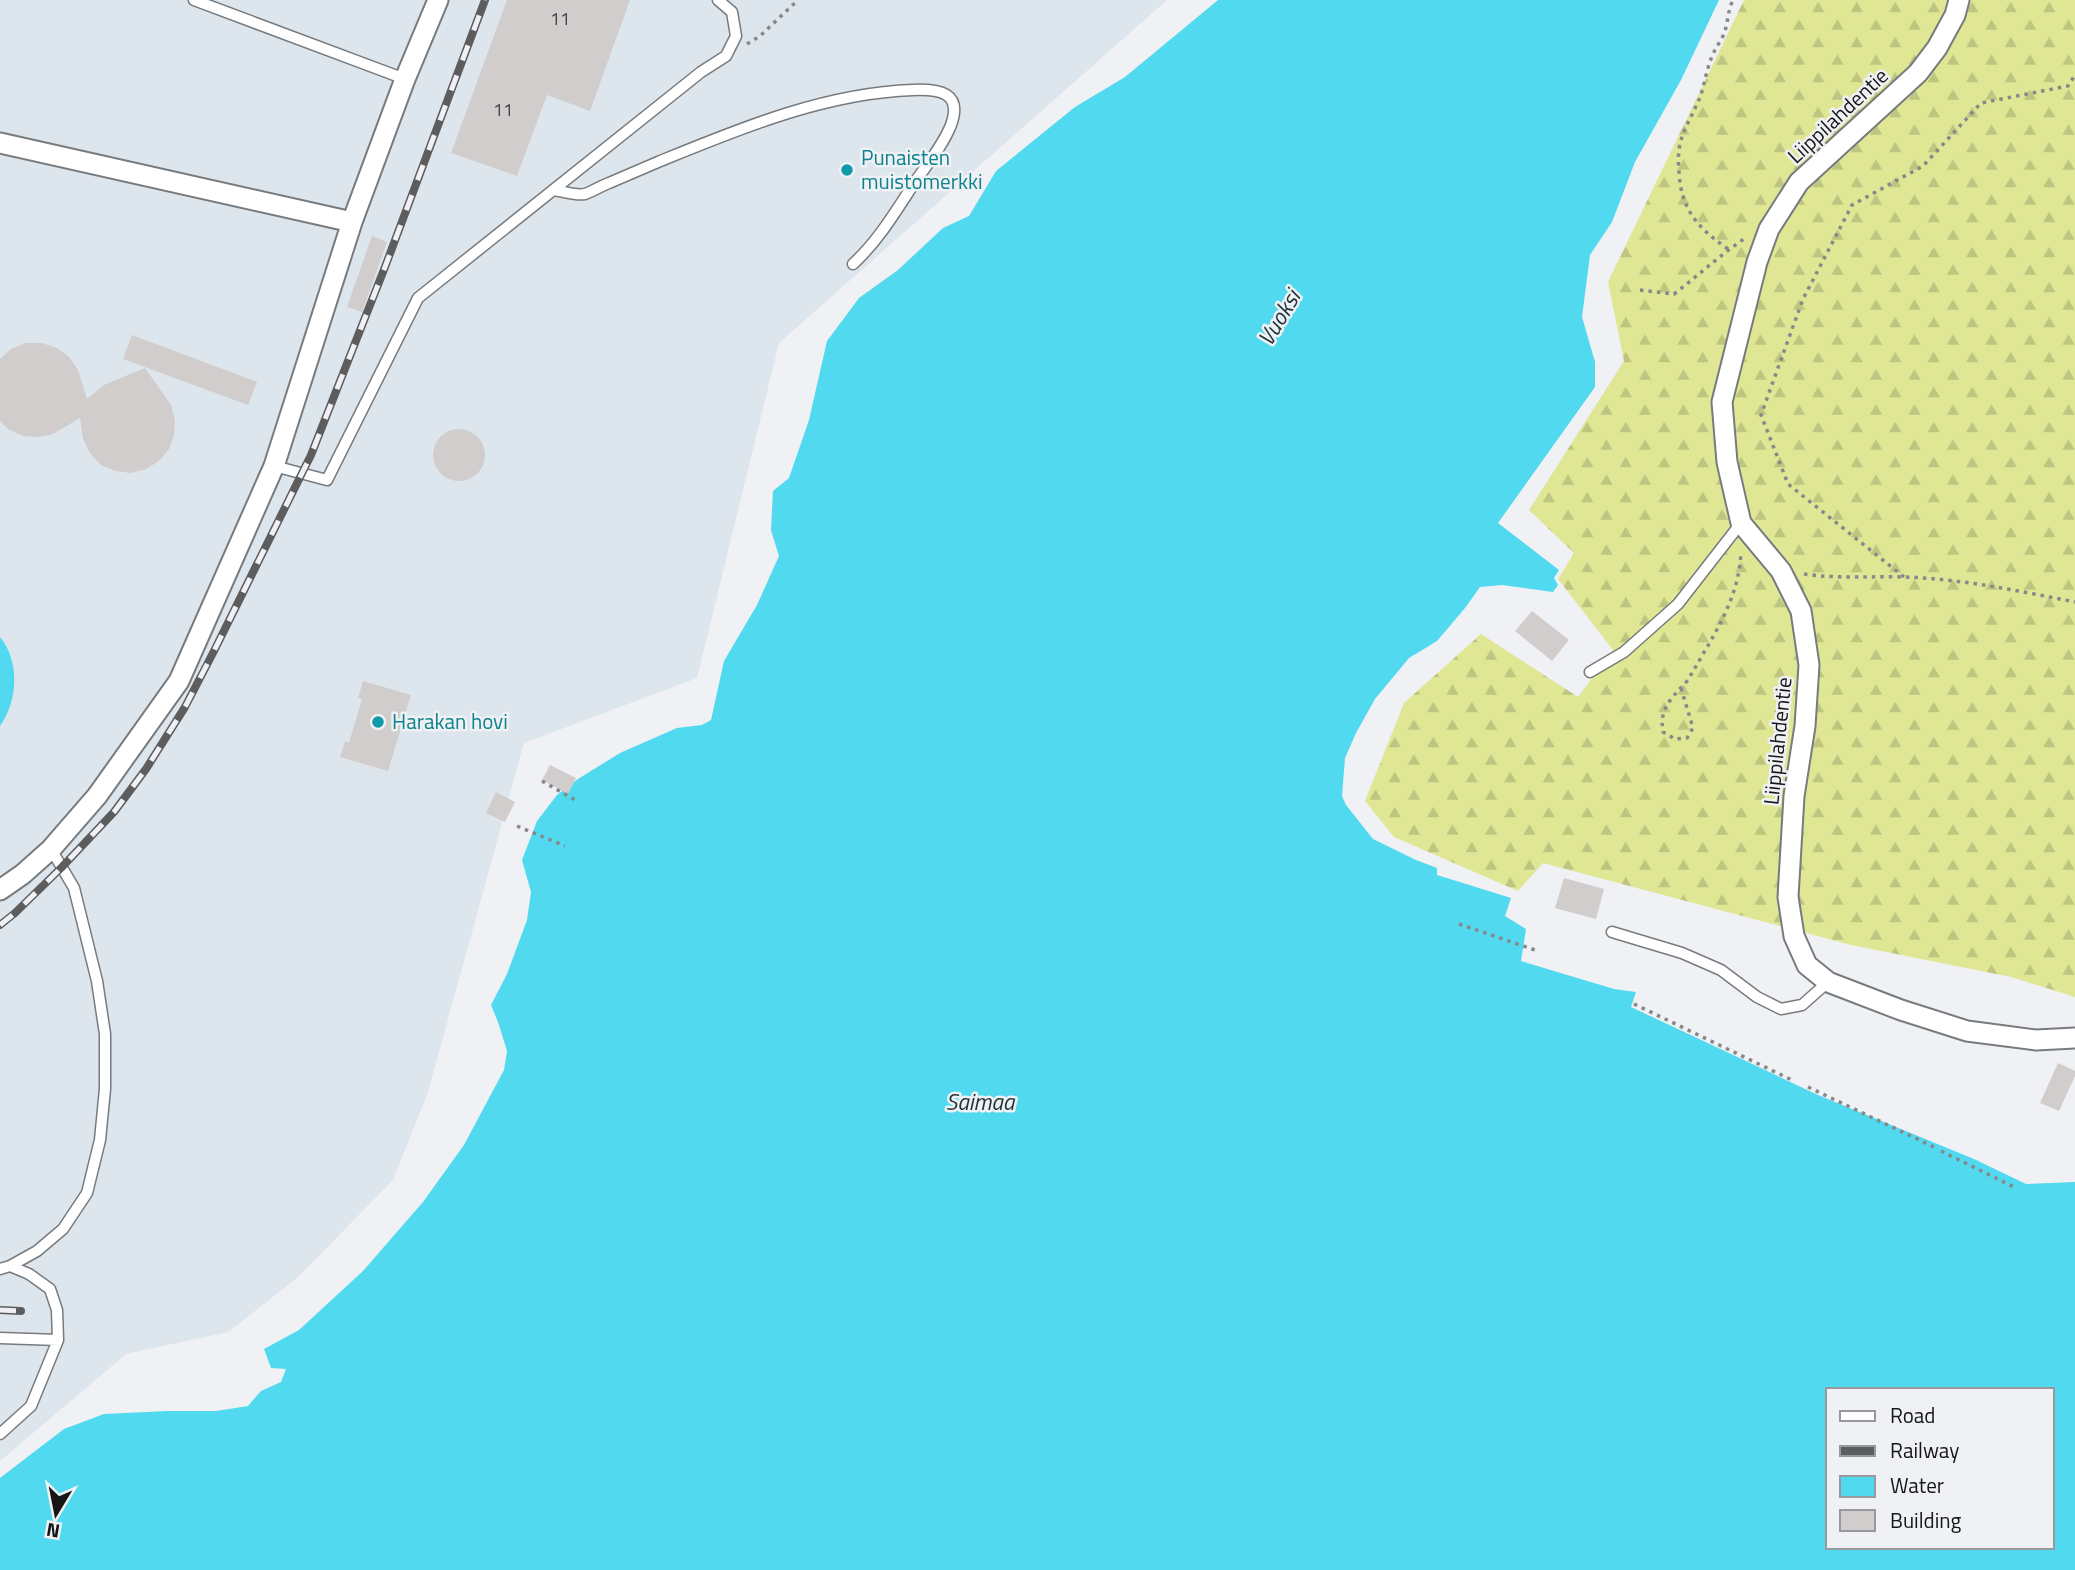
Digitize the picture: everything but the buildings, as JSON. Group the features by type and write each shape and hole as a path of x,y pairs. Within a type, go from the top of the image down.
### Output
{"street":[{"path":"0,890 51,849 97,796 179,681 274,466 352,222 405,79 438,0"},
{"name":"Liippilahdentie","path":"1959,0 1955,15 1937,48 1918,73 1799,182 1769,229 1722,401 1727,462 1741,523 1781,571 1801,611 1809,665 1805,726 1794,796 1788,897 1794,936 1807,965 1828,982 1901,1010 1967,1031 2036,1040 2075,1038"},
{"path":"0,143 352,222"}],"lane":[{"path":"194,0 405,79"},
{"path":"274,466 327,480 418,298 701,72 726,56 736,36 732,12 718,0"},
{"path":"553,190 583,195 680,153 817,104 894,90 925,89 947,94 953,100 955,108 951,125 935,155 870,249 853,264"},
{"path":"1590,673 1624,652 1678,604 1741,523"},
{"path":"5,1268 37,1251 63,1229 87,1193 100,1140 106,1089 105,1034 97,981 74,888 51,849"},
{"path":"1612,932 1682,953 1721,970 1757,997 1781,1009 1802,1005 1828,982"},
{"path":"0,1434 31,1406 58,1340 57,1310 50,1289 30,1274 5,1268"},
{"path":"0,1338 58,1340"}],"path":[{"path":"726,56 760,36 798,0"},
{"path":"1728,249 1697,222 1685,206 1679,185 1678,162 1681,140 1702,92 1705,74 1714,51 1725,32 1732,0"},
{"path":"1904,577 1788,484 1761,415 1803,299 1852,205 1923,166 1981,103 2068,86 2075,75"},
{"path":"1640,290 1674,294 1728,249 1747,237 1769,229"},
{"path":"1681,688 1693,728 1687,738 1675,739 1663,732 1661,717 1670,701 1681,688 1688,680 1724,619 1737,586 1741,523"},
{"path":"1781,571 1851,578 1904,577 1945,580 2075,602"},
{"path":"542,781 577,801"},
{"path":"517,826 565,846"},
{"path":"1459,923 1535,950"},
{"path":"1634,1004 1794,1081"},
{"path":"1808,1087 1934,1147"},
{"path":"1941,1151 2016,1188"}],"shaded area":[{"path":"0,0 1167,0 779,343 697,678 524,743 428,1092 393,1180 297,1278 228,1332 126,1354 0,1461"}],"green space":[{"path":"1744,0 2075,0 2075,997 2011,977 1851,945 1543,863 1518,891 1394,837 1365,801 1404,703 1481,634 1578,697 1613,650 1558,579 1574,553 1529,510 1624,361 1608,282"}],"water":[{"name":"Saimaa","path":"1218,0 1719,0 1681,80 1635,162 1612,222 1590,255 1582,317 1595,362 1595,387 1498,523 1559,570 1554,578 1558,585 1553,592 1502,585 1480,587 1437,641 1409,658 1375,699 1345,758 1342,796 1373,839 1437,868 1437,875 1511,898 1505,916 1526,929 1521,961 1614,989 1636,992 1631,1007 1818,1095 1974,1159 2026,1184 2075,1182 2075,1570 0,1570 0,1478 64,1429 104,1414 216,1411 248,1406 261,1391 281,1382 286,1369 271,1368 264,1349 299,1330 363,1271 423,1202 464,1145 504,1070 507,1051 491,1005 507,974 527,920 531,892 522,860 537,821 557,795 620,753 677,728 702,725 711,720 724,661 757,605 779,556 771,530 773,491 789,478 809,420 827,341 859,298 898,270 943,228 969,216 996,171 1075,107 1125,77"},
{"path":"0,637 11,658 14,681 10,705 0,726"}],"railway":[{"path":"0,925 62,867 114,812 146,769 185,707 311,455 485,0"},
{"path":"0,1310 21,1311"}],"place":[{"name":"Punaisten muistomerkki","path":"847,170"},
{"name":"Harakan hovi","path":"378,722"}],"water label":[{"name":"Vuoksi","path":"1279,318"}]}
